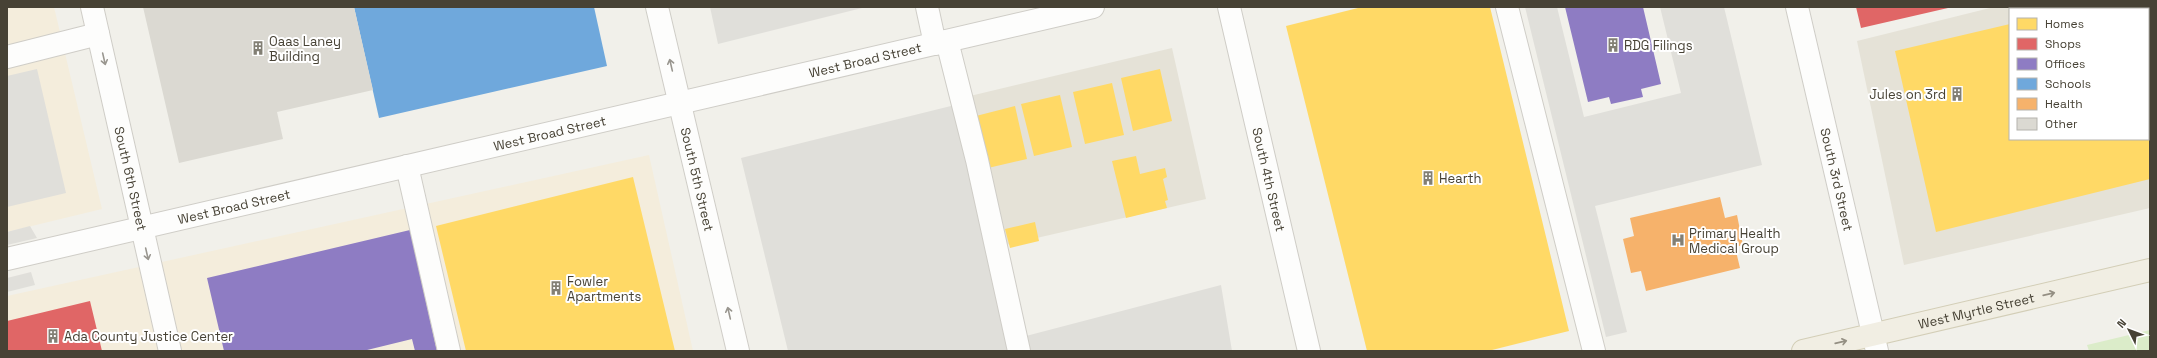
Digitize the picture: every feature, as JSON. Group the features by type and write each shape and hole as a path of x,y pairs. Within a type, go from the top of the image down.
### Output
{"main road":[{"name":"West Myrtle Street","path":"1803,351 1875,343 2150,270"}],"street":[{"name":"South 6th Street","path":"92,7 170,351"},
{"name":"South 5th Street","path":"657,7 738,351"},
{"path":"927,7 941,42 977,160 1019,351"},
{"name":"West Broad Street","path":"7,259 1093,7"},
{"name":"South 4th Street","path":"1229,7 1309,351"},
{"path":"1508,7 1594,351"},
{"name":"South 3rd Street","path":"1797,7 1875,343"},
{"path":"7,57 98,34"},
{"path":"407,166 449,351"}],"shaded area":[{"path":"7,7 54,7 102,209 7,232"},
{"path":"710,7 866,7 718,44"},
{"path":"1525,7 1557,7 1584,117 1681,93 1660,7 1724,7 1762,165 1595,206 1627,332 1606,337"},
{"name":"Jules on 3rd","path":"1994,7 2150,7 2150,208 1904,265 1857,41"},
{"path":"1172,48 1206,199 1006,245 970,96"},
{"path":"37,69 66,193 7,207 7,76"},
{"path":"959,104 1026,336 1221,285 1232,351 788,351 741,158"},
{"path":"649,155 693,351 7,351 7,296"},
{"path":"30,226 37,238 7,245 7,232"},
{"path":"31,272 35,285 7,292 7,278"}],"green space":[{"path":"2150,330 2150,351 2089,351 2087,345"}],"building: Homes":[{"name":"Hearth","path":"1362,7 1490,7 1569,331 1488,351 1367,351 1286,26"},
{"name":"Jules on 3rd","path":"2150,7 2150,179 1936,232 1895,51 2009,24 2009,140 2149,140 2149,8 2104,8"},
{"path":"1160,69 1172,121 1133,131 1121,78"},
{"path":"1112,83 1124,135 1085,144 1073,92"},
{"path":"1060,95 1072,147 1034,156 1021,104"},
{"path":"1015,106 1027,159 988,168 976,116"},
{"path":"1136,156 1140,174 1165,168 1167,177 1163,179 1168,200 1165,201 1167,208 1126,218 1112,161"},
{"name":"Fowler Apartments","path":"633,177 675,351 466,351 436,226"},
{"path":"1035,222 1039,241 1010,248 1005,229"}],"building: Shops":[{"path":"1856,7 1948,7 1948,8 1861,28"},
{"name":"Ada County Justice Center","path":"90,301 102,351 7,351 7,321"}],"building: Offices":[{"name":"RDG Filings","path":"1565,7 1643,7 1661,84 1641,89 1643,97 1611,104 1609,97 1588,102"},
{"path":"410,230 437,351 415,351 412,339 363,351 224,351 207,278"}],"building: Schools":[{"path":"354,7 594,7 607,66 379,118"}],"building: Health":[{"path":"1720,197 1725,218 1737,215 1743,245 1735,247 1740,268 1646,291 1641,271 1631,273 1623,239 1634,236 1630,218"}],"building: Other":[{"name":"Oaas Laney Building","path":"143,7 354,7 373,90 277,112 283,139 179,163"}],"place":[{"name":"RDG Filings","path":"1613,45"},
{"name":"Oaas Laney Building","path":"258,48"},
{"name":"Jules on 3rd","path":"1957,94"},
{"name":"Hearth","path":"1428,178"},
{"name":"Primary Health Medical Group","path":"1678,240"},
{"name":"Fowler Apartments","path":"556,288"},
{"name":"Ada County Justice Center","path":"53,336"}]}
